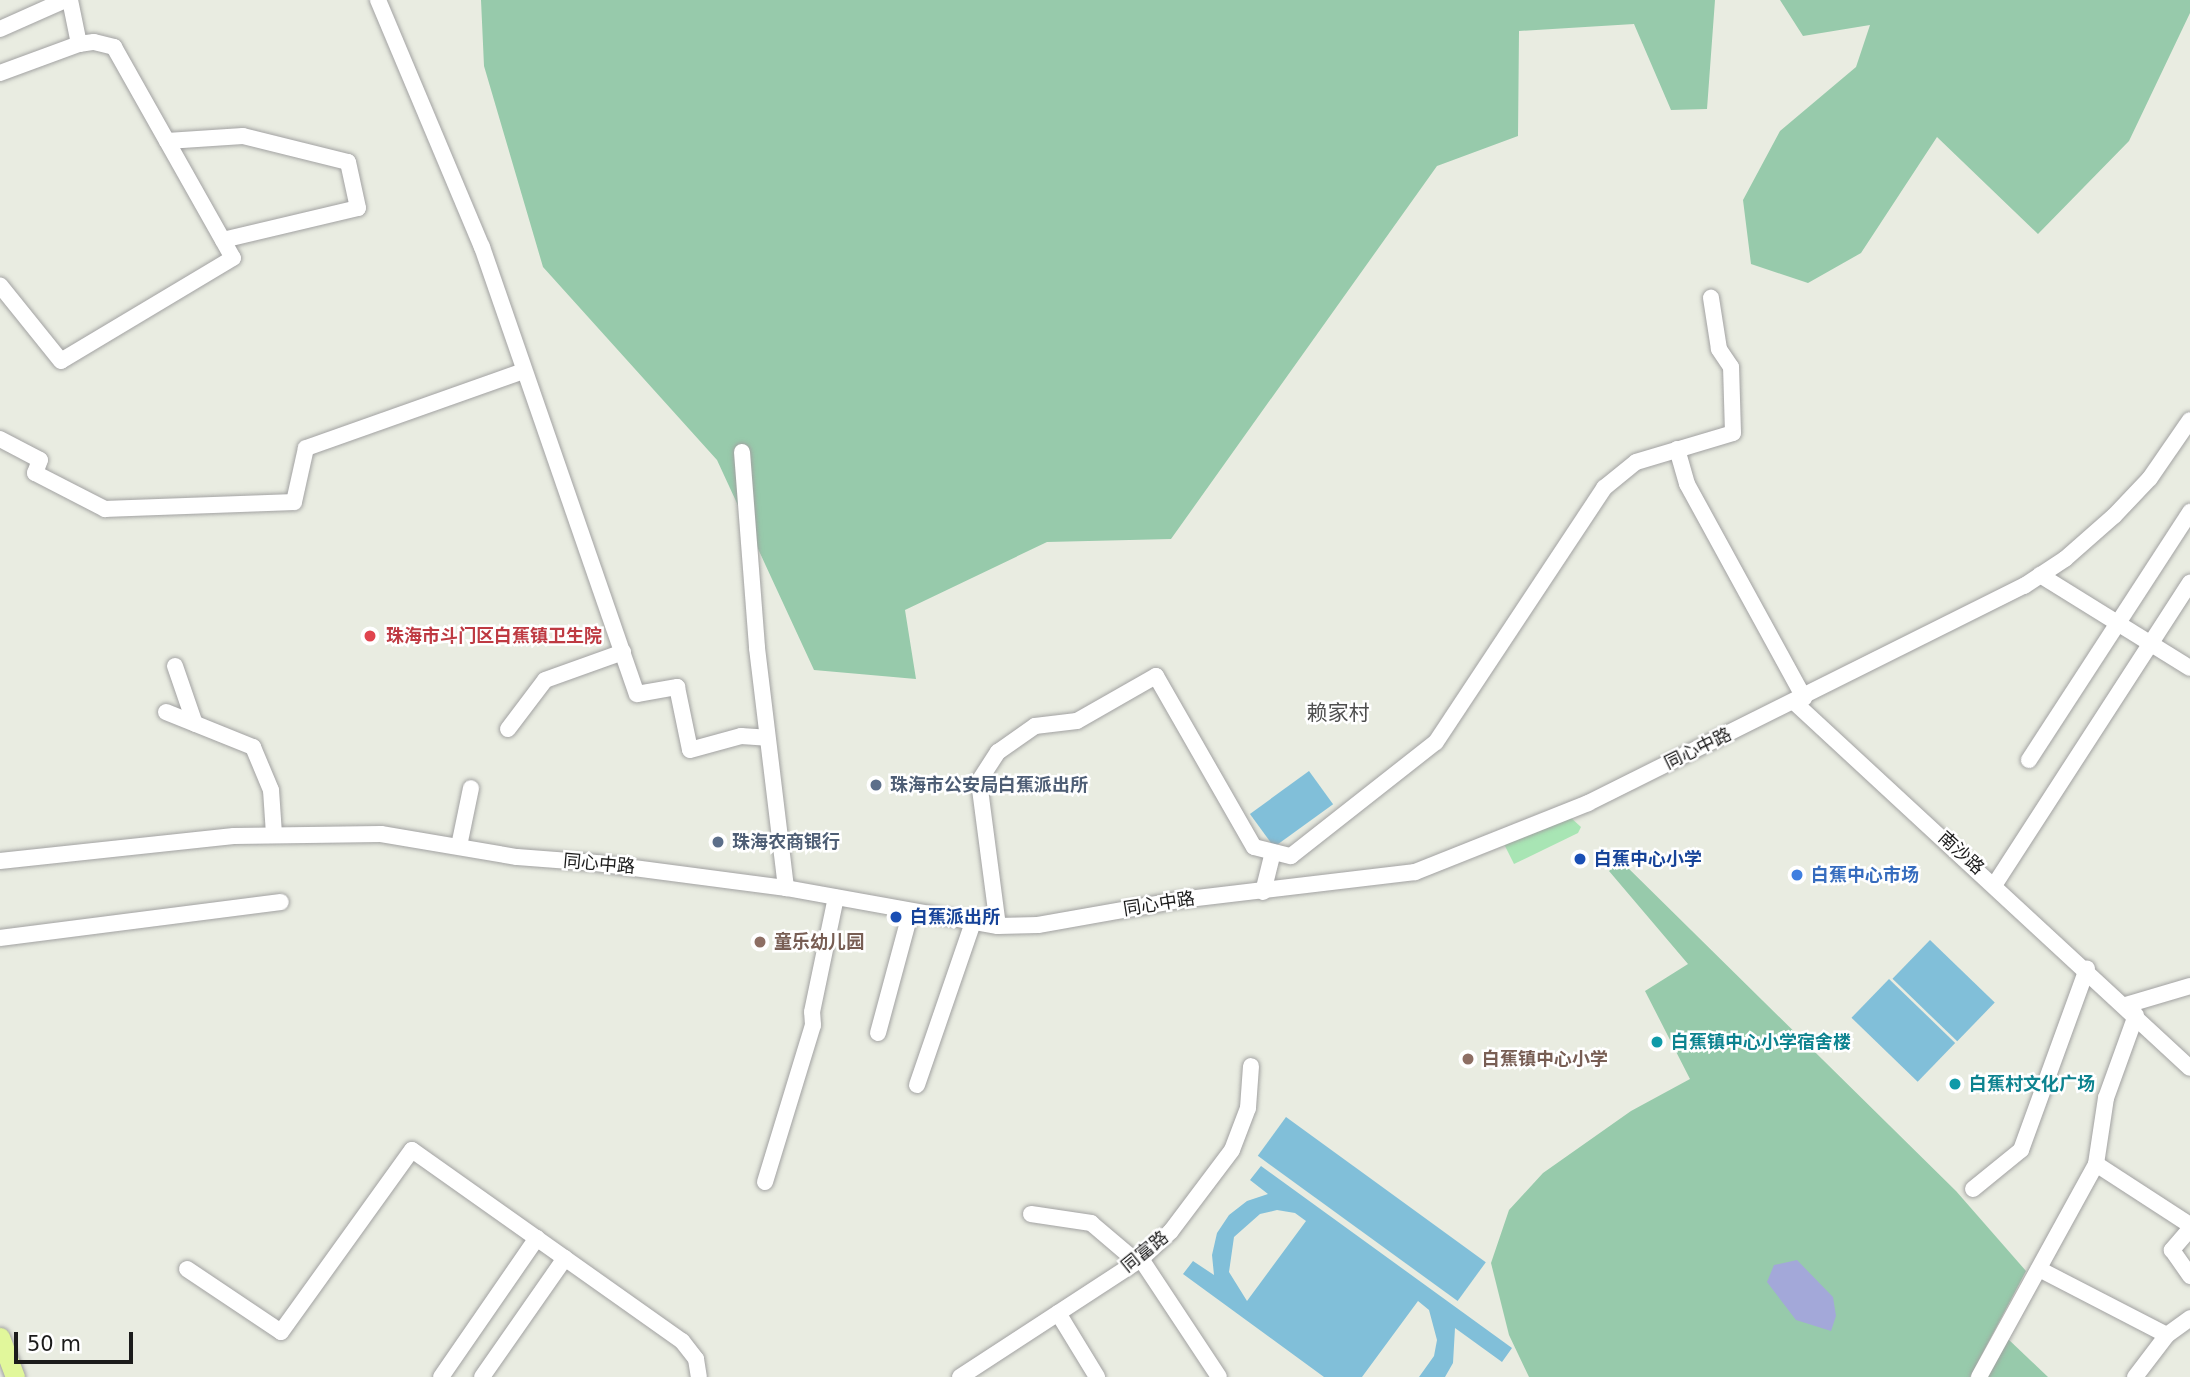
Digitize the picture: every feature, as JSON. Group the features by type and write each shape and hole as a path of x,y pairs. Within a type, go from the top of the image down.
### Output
{"main road":[{"path":"0,1337 15,1377"}],"street":[{"path":"0,29 65,0"},
{"path":"70,0 79,44"},
{"path":"378,0 482,247 637,694 677,687 690,750 741,736 767,738"},
{"path":"0,73 79,44 93,42 114,47 233,258 61,360 0,285"},
{"path":"166,141 243,136 348,162 358,208 223,240"},
{"path":"998,926 979,782 988,766 1024,732 1049,722 1077,720 1156,676 1254,847 1273,852 1291,856 1436,742 1604,488 1636,462 1732,433 1731,367 1719,349 1711,298"},
{"path":"0,439 40,460 35,473 105,509 293,502 306,448 524,371"},
{"name":"同心中路","path":"0,861 274,834 381,834 517,857 596,863 786,888 998,926 1038,925 1180,900 1374,880 1450,861 1588,803 1799,700 2040,575 2114,516 2150,478 2190,420"},
{"name":"南沙路","path":"1677,449 1687,484 1799,700 2190,1068"},
{"path":"743,452 767,738 786,888"},
{"path":"2029,760 2190,512"},
{"path":"2040,575 2190,668"},
{"path":"1995,884 2190,583"},
{"path":"508,729 545,680 623,652"},
{"path":"175,666 195,724"},
{"path":"166,712 253,747 271,790 274,834"},
{"path":"459,846 471,788"},
{"path":"1263,891 1273,852"},
{"path":"765,1182 813,1025 812,1012 836,897"},
{"path":"0,938 281,902"},
{"path":"878,1033 911,911"},
{"path":"918,1085 973,922"},
{"path":"1973,1189 2021,1150 2087,969"},
{"path":"1979,1377 2096,1164 2106,1098 2131,1010 2190,986"},
{"name":"同富路","path":"960,1377 1139,1260 1193,1206 1232,1150 1248,1108 1251,1066"},
{"path":"187,1269 281,1332 412,1150 682,1341 696,1359 699,1377"},
{"path":"2096,1164 2190,1227 2172,1250 2190,1276"},
{"path":"1031,1214 1091,1223 1139,1260 1219,1377"},
{"path":"441,1377 537,1238"},
{"path":"482,1377 565,1258"},
{"path":"2039,1269 2166,1335"},
{"path":"1058,1313 1097,1377"},
{"path":"2135,1377 2166,1335 2190,1318"}],"green space":[{"path":"481,0 1715,0 1707,109 1671,110 1634,24 1519,31 1518,136 1437,166 1171,539 1047,542 905,610 916,679 814,670 717,460 543,267 484,66"},
{"path":"1780,0 2190,0 2190,13 2129,141 2038,234 1937,137 1861,253 1808,283 1751,264 1743,200 1780,131 1856,67 1870,25 1803,36"},
{"path":"1570,817 1581,827 1578,833 1514,864 1504,844"},
{"path":"1621,861 1956,1191 2026,1271 1970,1377 1529,1377 1509,1335 1491,1263 1509,1210 1543,1173 1631,1111 1690,1079 1645,991 1688,964 1609,871"},
{"path":"2007,1338 2048,1377 1986,1377"}],"shaded area":[{"path":"1309,771 1333,804 1274,847 1250,814"},
{"path":"1930,940 1995,1003 1957,1041 1892,979"},
{"path":"1889,979 1955,1043 1918,1082 1851,1018"},
{"path":"1286,1117 1486,1262 1458,1301 1258,1156"},
{"path":"1261,1166 1512,1348 1502,1362 1455,1328 1453,1363 1445,1377 1419,1377 1434,1356 1437,1340 1429,1310 1418,1301 1362,1377 1324,1377 1183,1274 1193,1261 1214,1275 1212,1255 1217,1233 1229,1215 1247,1201 1268,1194 1250,1180","holes":["1277,1210 1295,1213 1306,1221 1247,1301 1229,1272 1234,1237 1260,1214"]},
{"path":"1797,1260 1833,1297 1836,1316 1831,1331 1796,1320 1767,1282 1774,1265"}],"place":[{"name":"珠海市斗门区白蕉镇卫生院","path":"370,636"},
{"name":"珠海市公安局白蕉派出所","path":"876,785"},
{"name":"珠海农商银行","path":"718,842"},
{"name":"白蕉中心小学","path":"1580,859"},
{"name":"白蕉中心市场","path":"1797,875"},
{"name":"白蕉派出所","path":"896,917"},
{"name":"童乐幼儿园","path":"760,942"},
{"name":"白蕉镇中心小学宿舍楼","path":"1657,1042"},
{"name":"白蕉镇中心小学","path":"1468,1059"},
{"name":"白蕉村文化广场","path":"1955,1084"}],"district":[{"name":"赖家村","path":"1338,713"}]}
